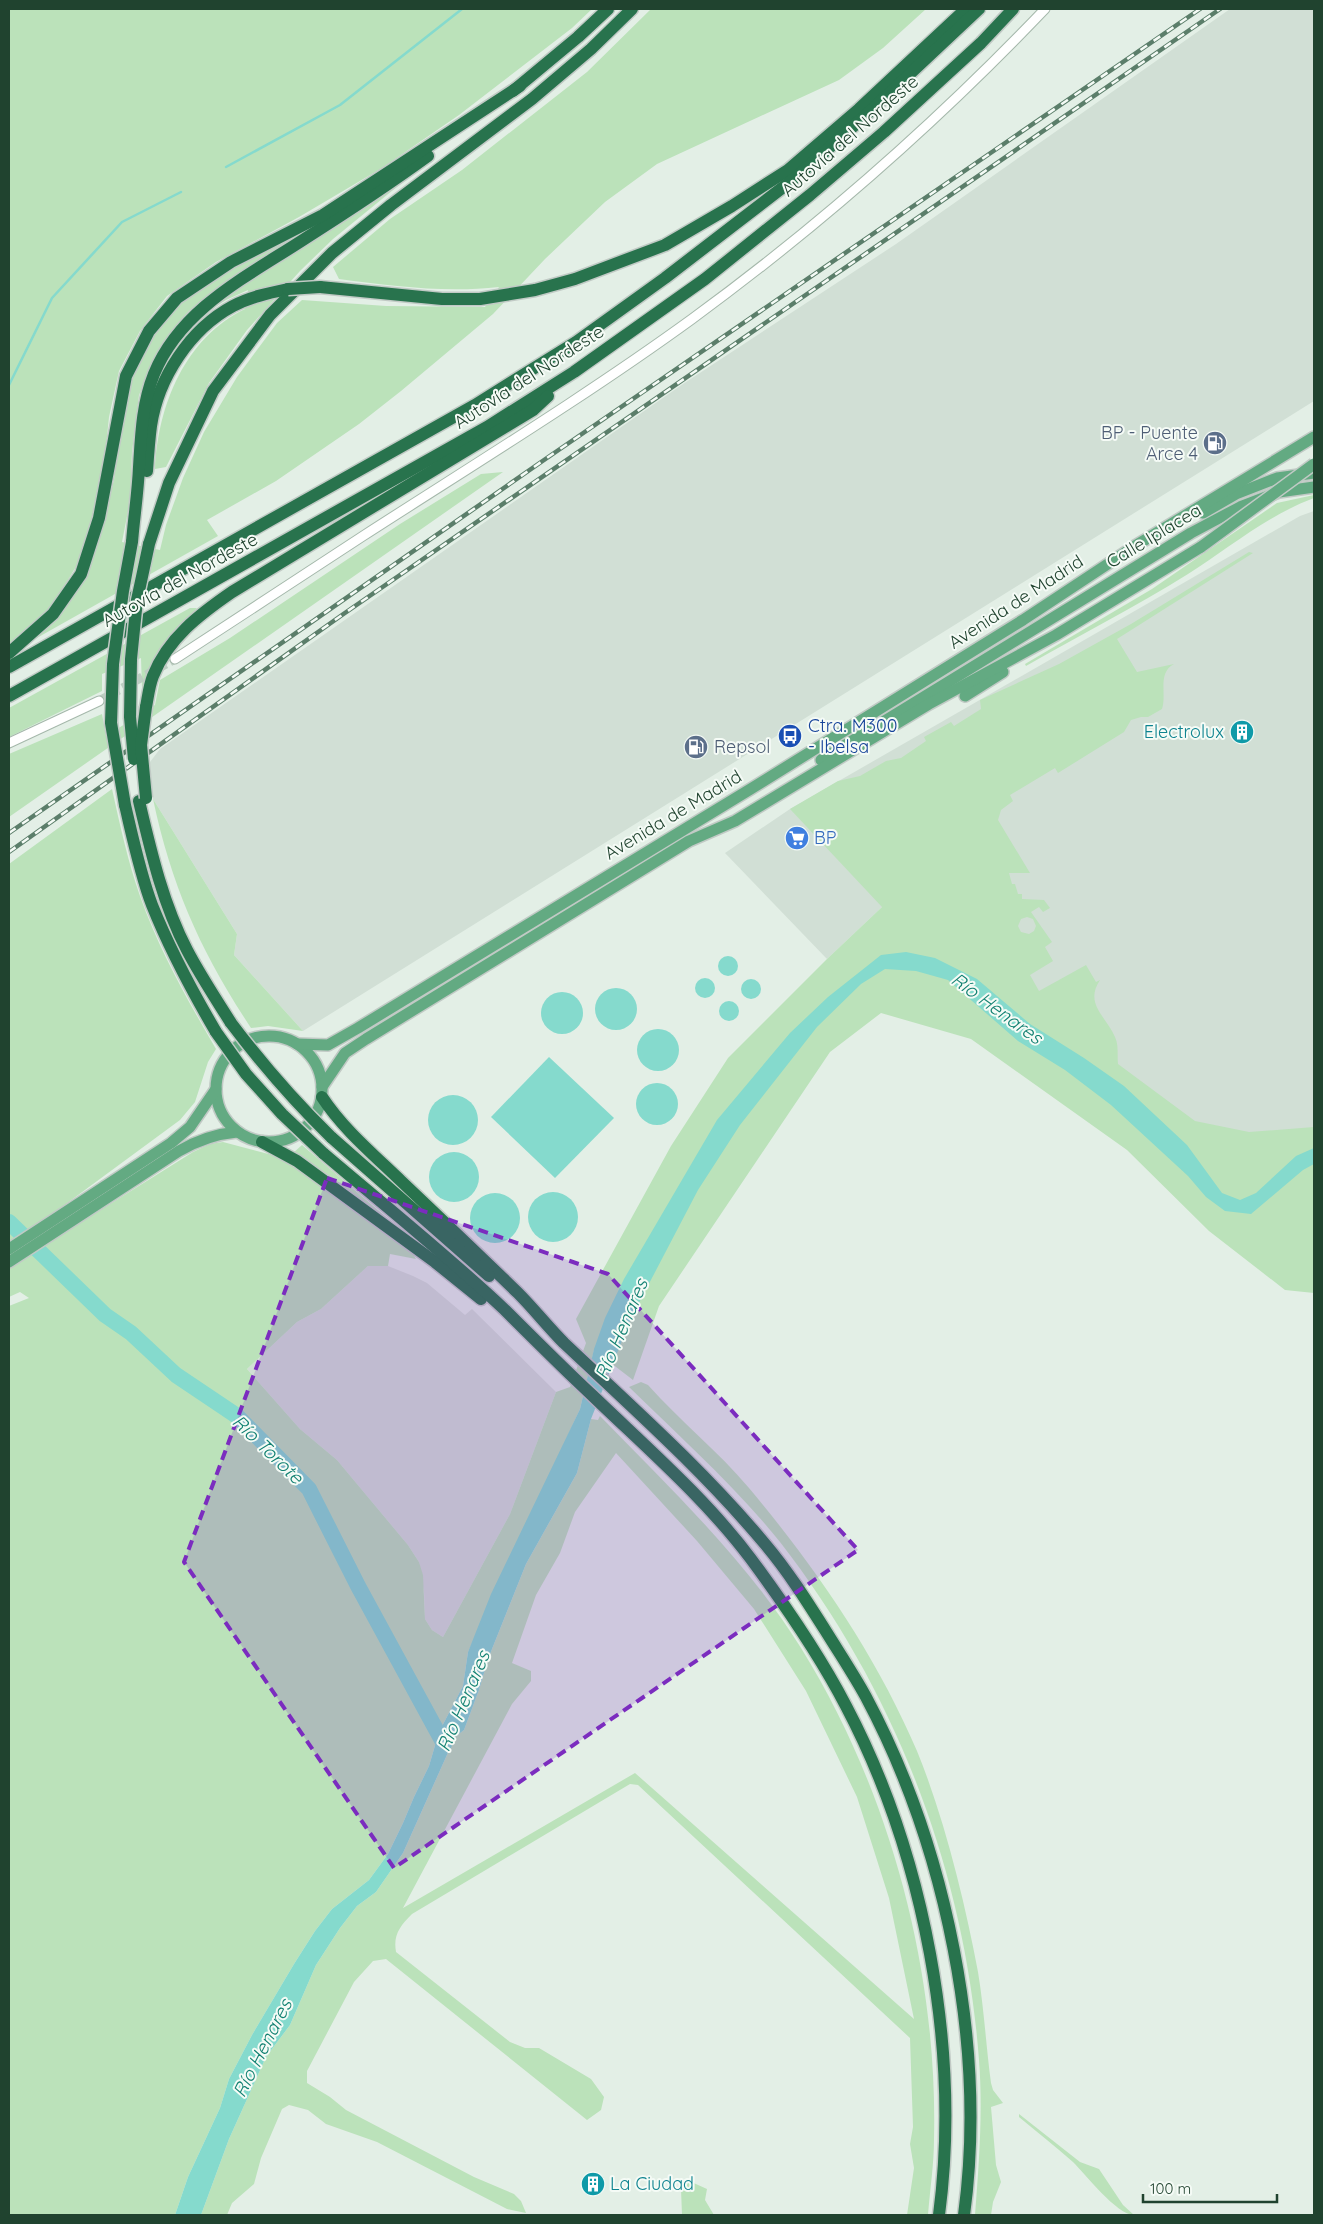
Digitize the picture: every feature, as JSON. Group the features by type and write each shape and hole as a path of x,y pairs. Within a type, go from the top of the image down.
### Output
{"highway":[{"path":"132,542 141,421 154,375 167,347 187,321 213,298 382,189 520,86 608,9"},
{"path":"632,9 591,49 532,99 391,205 332,253 270,315 213,391 169,483 149,544 137,600 131,659 130,717 142,799 151,854 167,902 187,950 231,1023 261,1064 296,1104 632,1405 722,1495 768,1547 814,1613 866,1696 900,1770 926,1840 950,1930 962,2000 969,2078 969,2146 964,2215"},
{"path":"538,1345 504,1310 442,1254 323,1153 282,1114 258,1087 216,1032 174,956 152,904 136,856 111,723 113,664 122,591 132,542 144,500 151,424 165,379 177,357 196,334 232,306 260,295 288,289 320,287 442,299 480,299 535,290 575,279 665,245 788,170 859,110 966,9"},
{"name":"Autovía del Nordeste","path":"9,668 475,405 576,342 665,278 794,178 865,116 979,9"},
{"name":"Autovía del Nordeste","path":"9,696 487,427 574,372 705,279 810,195 884,132 968,55 1013,9"},
{"path":"9,653 54,614 81,574 99,518 126,376 150,331 178,298 231,262 323,215 520,86"},
{"path":"142,799 141,745 146,707 153,676 176,636 203,612 232,592 532,410 574,372"},
{"path":"322,1092 333,1114 522,1297 559,1338"},
{"path":"262,1142 297,1161 435,1262 555,1360 707,1507 749,1557 797,1624 846,1705 879,1777 902,1842 922,1915 938,2005 944,2080 945,2147 939,2215"}],"main road":[{"name":"Avenida de Madrid","path":"297,1044 328,1045 358,1028 740,795 1022,620 1135,546 1314,437"},
{"name":"Avenida de Madrid","path":"322,1092 345,1054 366,1038 689,841 735,821 929,704 1056,636 1201,546 1314,464"},
{"name":"Calle Iplacea","path":"1022,620 1236,494 1277,478 1314,473"},
{"name":"Calle Iplacea","path":"689,841 1191,533 1248,504 1279,492 1314,487"},
{"path":"965,696 1056,636"},
{"path":"265,1036 281,1037 297,1044 306,1050 317,1066 322,1092 312,1121 296,1135 280,1141 262,1142 249,1139 237,1132 219,1109 216,1089 218,1072 227,1056 240,1045 253,1038 265,1036"},
{"path":"9,1262 171,1143 190,1127 216,1089"},
{"path":"9,1249 199,1140 217,1134 237,1132"}],"street":[{"path":"175,659 364,535 502,448 691,319 817,222 901,150 1002,54 1046,9"},
{"path":"9,743 99,701"}],"highlighted area":[{"path":"327,1178 608,1274 858,1550 394,1868 184,1562"}],"shaded area":[{"path":"1230,9 1314,9 1314,401 303,1031 234,955 237,934 153,799 150,762 160,749 680,386 896,244"},
{"path":"1314,511 1314,1135 1212,1138 882,907 827,959 725,853 790,809 1300,516"},
{"path":"368,1266 388,1266 427,1283 465,1315 472,1309 556,1392 510,1514 443,1637 432,1630 425,1619 424,1592 419,1562 408,1545 337,1460 300,1429 247,1369 297,1322 321,1309"}],"green space":[{"path":"9,9 592,9 572,28 459,115 382,168 299,217 216,262 167,296 140,331 119,371 109,417 102,485 83,555 54,603 30,631 9,647"},
{"path":"651,9 926,9 883,48 839,80 657,164 605,202 545,259 493,314 401,391 359,424 276,481 207,520 218,536 35,639 60,613 92,562 114,480 121,419 130,380 158,324 187,295 241,262 306,227 279,249 225,282 189,311 172,330 154,360 139,395 132,452 130,501 122,542 160,550 166,525 183,478 204,432 237,377 277,323 302,300 386,306 485,307 499,287 439,289 379,284 339,279 333,267 390,219 462,170 587,72"},
{"path":"409,177 333,239 300,271 247,330 209,383 166,467 155,469 162,421 169,398 179,376 191,355 206,337 224,322 245,309 248,290 226,300 201,316 213,304"},
{"path":"503,472 9,817 9,754 102,714 106,736 155,705 160,680 230,638 400,524 481,474"},
{"path":"1314,495 1314,498 1281,513 1168,586 1026,666 1025,664 1152,589 1277,503"},
{"path":"1249,552 1253,553 1117,639 1137,672 1174,664 1169,668 1164,678 1162,709 1148,717 1131,720 1124,732 1058,773 1055,768 1010,795 1013,801 1001,810 998,820 1030,873 1009,873 1012,884 1015,884 1018,894 1022,894 1022,899 1044,900 1050,908 1043,912 1039,907 1031,912 1052,942 1045,947 1053,961 1030,975 1039,991 1086,965 1096,982 1100,980 1094,996 1095,1003 1116,1040 1118,1064 1195,1121 1249,1132 1314,1127 1314,1293 1285,1290 1209,1231 1127,1150 971,1039 881,1013 830,1052 659,1306 633,1380 594,1350 580,1409 468,1652 463,1686 439,1732 429,1766 388,1854 369,1880 332,1909 315,1931 252,2035 229,2079 220,2108 188,2177 175,2215 9,2215 9,1306 29,1298 20,1292 9,1297 9,864 112,789 132,870 156,936 174,974 216,1049 208,1062 195,1102 180,1120 55,1212 67,1231 193,1152 210,1144 223,1142 280,1157 323,1185 412,1252 416,1259 390,1254 388,1266 368,1266 321,1309 297,1322 247,1369 300,1429 337,1460 408,1545 419,1562 423,1575 425,1619 432,1630 443,1637 510,1514 556,1392 570,1387 586,1343 576,1319 671,1146 728,1058 882,907 790,809 838,781 860,776 886,761 901,758 926,741 924,737 951,722 954,726 981,709 980,700 1059,664 1131,624","holes":["1027,917 1033,919 1036,926 1034,931 1029,934 1021,932 1018,926 1021,919"]},
{"path":"190,608 197,608 155,658 142,688 141,658 102,674 102,691 9,737 9,708"},
{"path":"153,799 237,934 234,955 303,1031 268,1026 251,1028 217,973 190,918 169,862"},
{"path":"302,1145 420,1246 292,1154"},
{"path":"641,1382 648,1385 737,1474 798,1549 843,1614 863,1647 901,1715 917,1751 945,1831 967,1917 982,1999 991,2083 993,2090 1003,2103 991,2107 996,2165 1001,2182 993,2202 991,2215 975,2215 981,2099 979,2060 971,1990 958,1921 940,1853 918,1786 890,1722 858,1659 821,1599 780,1542 745,1501 629,1387"},
{"path":"600,1416 681,1499 757,1585 801,1648 832,1703 860,1761 883,1822 902,1884 917,1948 927,2012 933,2076 934,2139 928,2215 907,2215 914,2168 910,2144 913,2127 910,2038 638,1785 630,1784 412,1914 401,1927 395,1946 396,1952 510,2042 525,2048 539,2048 591,2079 604,2097 601,2110 587,2120 386,1959 373,1961 354,1982 307,2071 307,2083 330,2097 346,2110 474,2177 514,2194 521,2201 526,2213 507,2209 377,2142 326,2124 308,2110 289,2105 282,2109 261,2158 254,2184 232,2203 227,2215 201,2215 229,2139 266,2057 290,2025 316,1965 357,1906 376,1892 403,1853 455,1737 464,1730 488,1659 526,1564 577,1473 591,1419 598,1420","holes":["616,1453 697,1541 754,1609 806,1691 857,1797 889,1898 914,2019 635,1773 403,1908 512,1704 531,1681 531,1671 512,1663 536,1595 560,1553 575,1512"]},
{"path":"1019,2114 1080,2162 1099,2169 1123,2205 1134,2215 1127,2213 1110,2201 1073,2162 1019,2117"},
{"path":"687,2180 707,2189 705,2200 714,2215 682,2215 681,2189"}],"water":[{"name":"Río Henares","path":"906,952 935,958 977,979 1030,1024 1124,1086 1187,1145 1222,1193 1240,1200 1256,1193 1296,1156 1314,1148 1314,1164 1303,1170 1251,1214 1225,1211 1206,1197 1188,1176 1111,1105 1065,1070 1018,1041 948,980 916,971 885,969 861,984 817,1027 740,1125 698,1190 631,1318 591,1419 577,1473 526,1564 488,1659 464,1730 455,1737 403,1853 376,1892 357,1906 316,1965 290,2025 266,2057 229,2139 201,2215 175,2215 188,2177 220,2108 229,2079 252,2035 315,1931 332,1909 369,1880 388,1854 403,1823 429,1766 439,1732 463,1686 468,1652 491,1594 580,1409 594,1349 605,1318 624,1279 717,1120 790,1033 828,997 881,955"},
{"path":"728,956 735,959 738,966 735,973 728,976 721,973 718,966 721,959"},
{"path":"705,978 712,981 715,988 712,995 705,998 698,995 695,988 698,981"},
{"path":"751,979 758,982 761,989 758,996 751,999 744,996 741,989 744,982"},
{"path":"620,988 628,991 634,997 637,1009 634,1021 628,1027 612,1030 604,1027 598,1021 595,1005 598,997 604,991"},
{"path":"566,992 574,995 580,1001 583,1013 580,1025 574,1031 558,1034 550,1031 544,1025 541,1009 544,1001 550,995"},
{"path":"729,1001 736,1004 739,1011 736,1018 729,1021 722,1018 719,1011 722,1004"},
{"path":"662,1029 670,1032 676,1038 679,1050 676,1062 670,1068 654,1071 646,1068 640,1062 637,1046 640,1038 646,1032"},
{"path":"549,1057 614,1118 555,1178 491,1117"},
{"path":"661,1083 669,1086 675,1092 678,1104 675,1116 669,1122 653,1125 645,1122 639,1116 636,1100 639,1092 645,1086"},
{"path":"453,1095 467,1099 474,1106 478,1120 474,1134 467,1141 453,1145 439,1141 432,1134 428,1120 432,1106 439,1099"},
{"path":"454,1152 468,1156 475,1163 479,1177 475,1191 468,1198 454,1202 440,1198 433,1191 429,1177 433,1163 440,1156"},
{"path":"553,1192 567,1196 574,1203 578,1217 574,1231 567,1238 553,1242 539,1238 532,1231 528,1217 532,1203 539,1196"},
{"path":"495,1193 509,1197 516,1204 520,1218 516,1232 509,1239 495,1243 481,1239 474,1232 470,1218 474,1204 481,1197"}],"waterway":[{"path":"226,167 340,105 462,9"},
{"path":"9,385 52,298 122,222 181,192"},
{"name":"Río Torote","path":"9,1222 105,1315 131,1333 176,1375 237,1416 309,1489 358,1586 444,1744"}],"tunnel":[{"path":"99,701 175,659"}],"railway":[{"path":"9,833 544,460 1200,9"},
{"path":"9,852 342,615 1220,9"}],"place":[{"name":"BP - Puente Arce 4","path":"1215,443"},
{"name":"Electrolux","path":"1242,732"},
{"name":"Ctra. M300 - Ibelsa","path":"790,736"},
{"name":"Repsol","path":"696,747"},
{"name":"BP","path":"797,838"},
{"name":"La Ciudad","path":"593,2184"}]}
